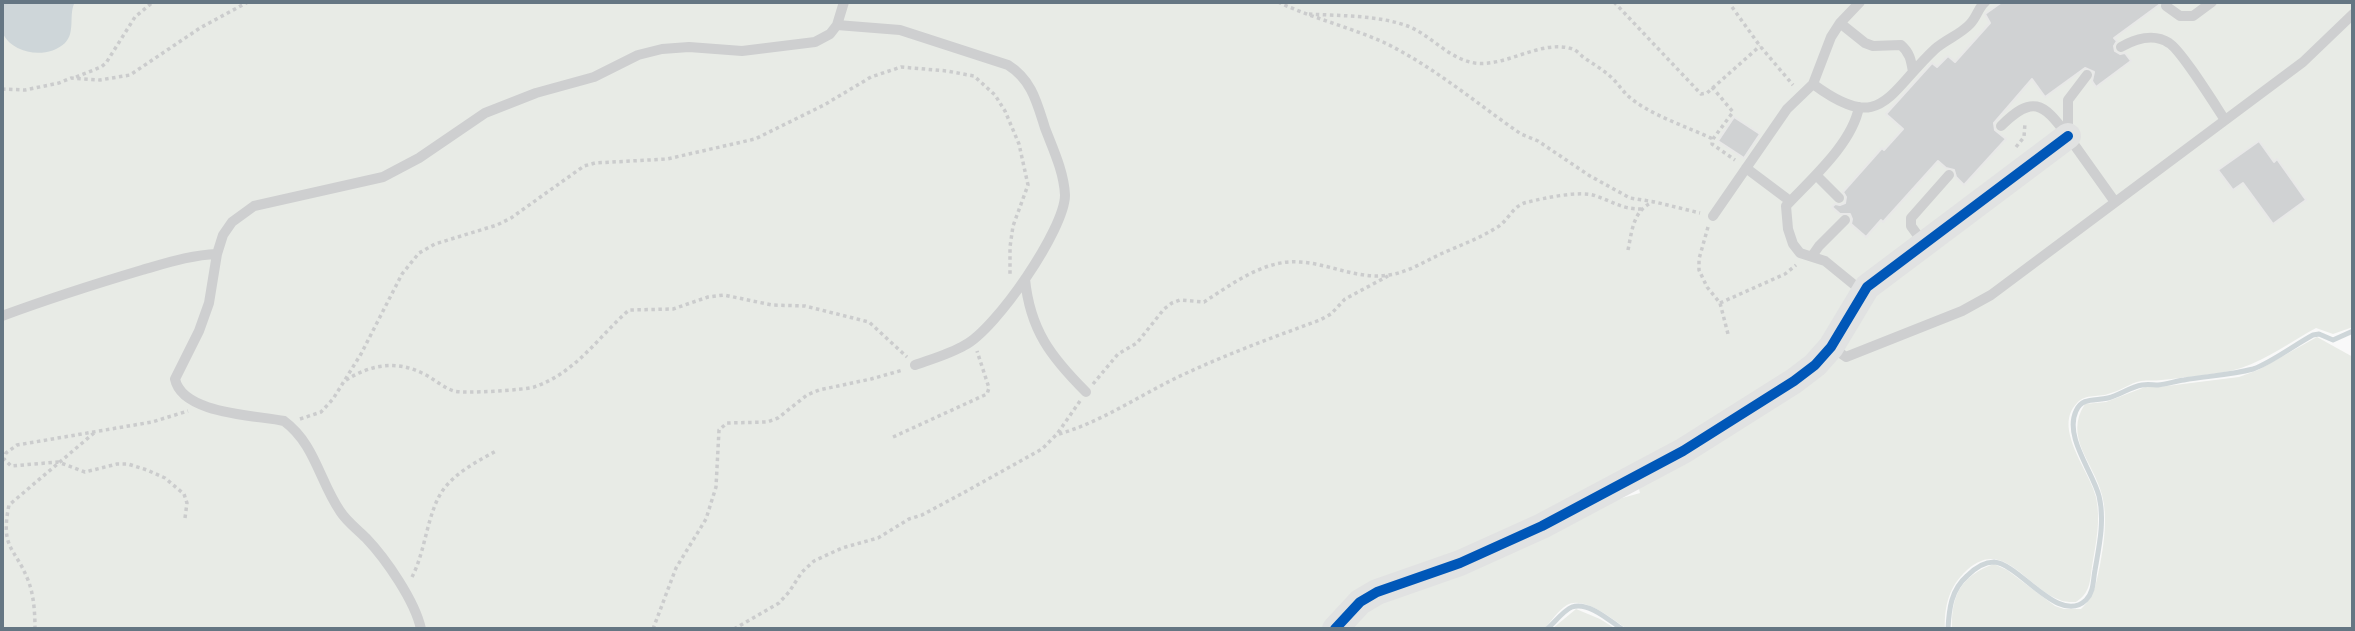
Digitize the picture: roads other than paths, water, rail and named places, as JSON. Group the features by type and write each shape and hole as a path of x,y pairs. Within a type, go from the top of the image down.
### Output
{"street":[{"path":"1335,629 1360,602 1377,592 1460,564 1530,531 1683,450 1794,381 1815,365 1831,347 1867,287 2068,136"}],"lane":[{"path":"421,629 414,607 403,588 367,539 341,514 306,442 284,421 198,404 176,384 175,379 199,331 209,303 223,234 232,222 254,206 383,177 419,158 485,113 536,93 594,77 638,55 662,49 690,47 742,51 815,43 830,34 837,25 844,2"},
{"path":"1713,216 1780,119 1813,84 1830,37 1860,2"},
{"path":"1813,84 1843,104 1871,107 1884,103 1935,49 1971,24 1978,8 1985,2"},
{"path":"2165,6 2180,16 2193,16 2212,2"},
{"path":"1831,347 1846,357 1962,312 1991,295 2303,62 2353,14"},
{"path":"1840,23 1873,46 1901,45 1911,59 1913,72"},
{"path":"837,25 900,30 1008,65 1021,73 1031,88 1061,174 1065,193 1064,205 1012,298 967,345 915,365"},
{"path":"2121,47 2145,38 2157,38 2172,44 2225,120"},
{"path":"2068,136 2068,100 2087,75"},
{"path":"2001,126 2015,112 2033,104 2043,107 2053,116 2115,202"},
{"path":"1859,107 1850,133 1816,175 1786,206 1788,229 1793,244 1800,253 1825,261 1864,292"},
{"path":"1746,168 1790,201"},
{"path":"1816,175 1839,198"},
{"path":"1924,244 1911,226 1911,218 1949,175"},
{"path":"1808,255 1845,220"},
{"path":"2,316 55,296 126,275 199,254 217,254"},
{"path":"1025,279 1031,315 1045,344 1063,369 1086,392"}],"waterway":[{"path":"1948,629 1950,607 1957,587 1973,571 1990,562 2004,565 2052,600 2064,605 2075,606 2089,597 2101,533 2101,514 2099,496 2076,443 2074,432 2073,421 2082,403 2112,397 2142,385 2161,385 2253,369 2313,335 2319,334 2333,340 2353,331"},
{"path":"1547,629 1566,611 1578,606 1598,613 1622,629"}]}
